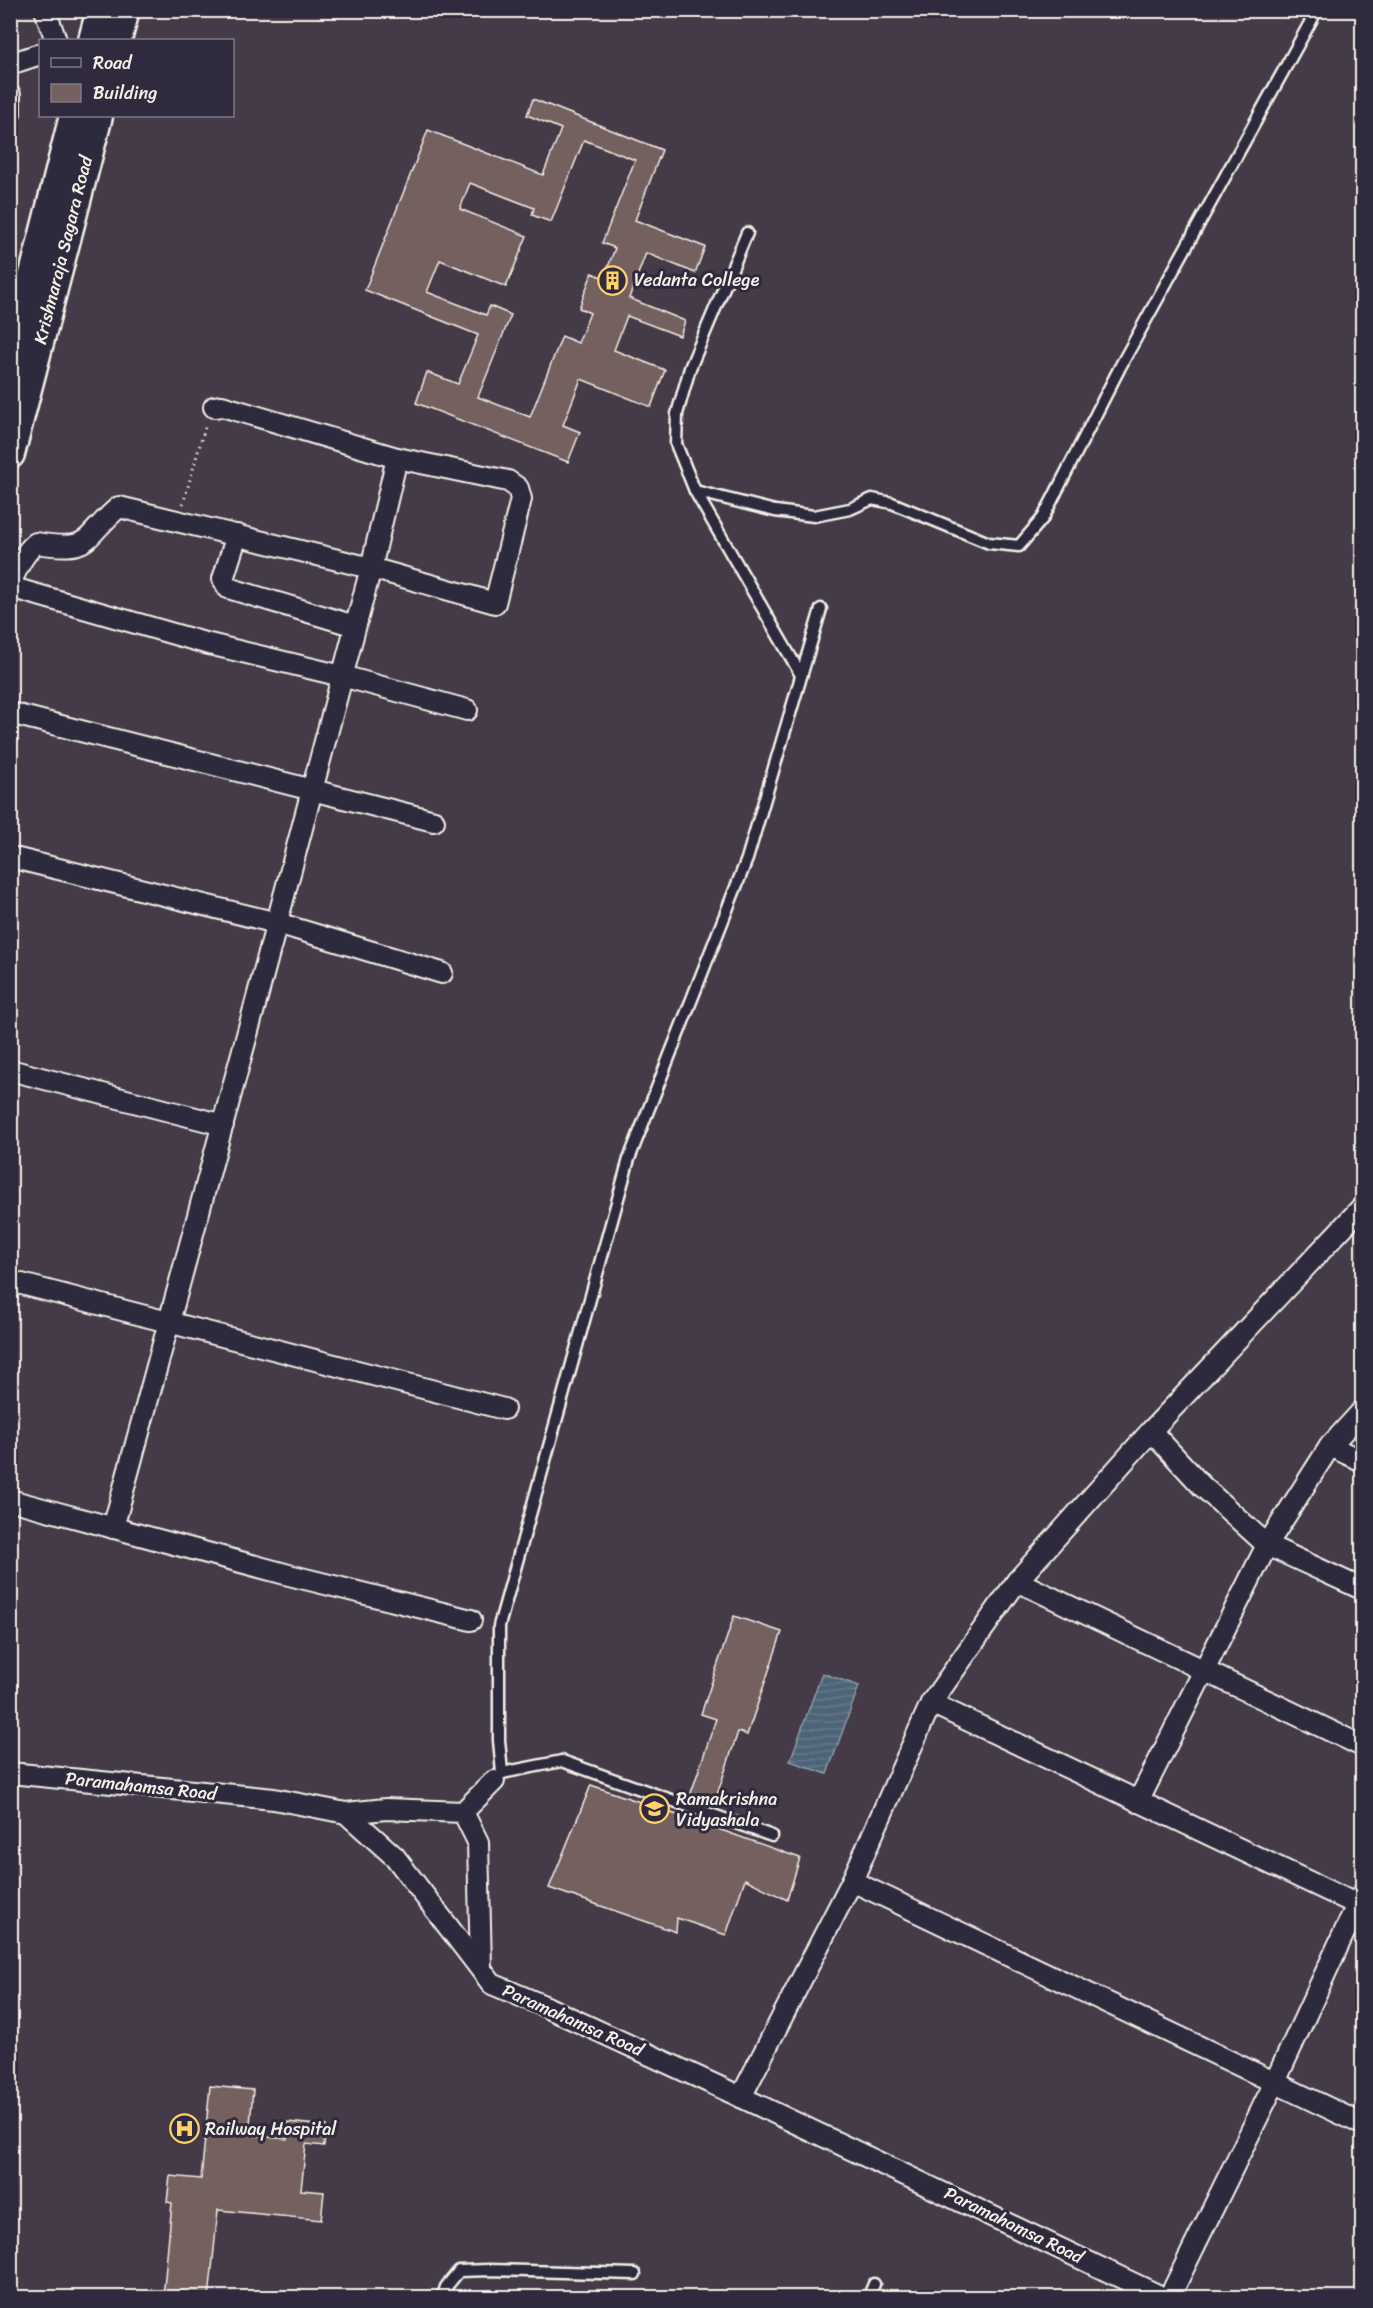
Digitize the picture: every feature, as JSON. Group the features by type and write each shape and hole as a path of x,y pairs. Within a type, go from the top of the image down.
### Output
{"main road":[{"path":"93,39 100,10"},
{"path":"117,39 125,10"},
{"name":"Krishnaraja Sagara Road","path":"10,369 74,117"},
{"name":"Krishnaraja Sagara Road","path":"10,454 98,117"}],"street":[{"path":"45,10 56,39"},
{"path":"10,64 39,54"},
{"path":"10,95 12,108 10,113"},
{"path":"214,407 222,406 397,458 507,481 518,488 521,499 495,603 371,568 119,507 87,540 77,546 36,543 28,549 18,565 10,586 205,643 342,676 467,710"},
{"path":"113,1528 277,923 371,568 397,458"},
{"path":"237,535 223,579 228,588 355,626"},
{"path":"10,712 434,821"},
{"path":"10,857 277,923 442,972"},
{"path":"10,1070 223,1125"},
{"path":"741,2097 852,1881 931,1703 1017,1581 1151,1431 1362,1207"},
{"path":"10,1281 504,1409"},
{"path":"1138,1802 1267,1545 1330,1446 1362,1411"},
{"path":"1151,1431 1202,1486 1267,1545 1362,1589"},
{"path":"1330,1446 1362,1461"},
{"path":"10,1500 289,1575 471,1620"},
{"path":"1017,1581 1362,1746"},
{"path":"931,1703 1138,1802 1360,1899 1275,2082 1169,2298"},
{"name":"Paramahamsa Road","path":"10,1773 274,1799 346,1813 395,1857 492,1984 741,2097 1164,2298"},
{"path":"346,1813 386,1809 463,1812 498,1777"},
{"path":"463,1812 478,1842 481,1967"},
{"path":"852,1881 1362,2124"}],"lane":[{"path":"695,491 776,511 814,516 850,509 872,499 892,502 989,543 1019,546 1043,518 1120,367 1317,10"},
{"path":"747,233 690,368 677,414 676,444 695,491 801,675"},
{"path":"772,1836 562,1761 498,1777 499,1626 629,1160 747,859 821,609"},
{"path":"442,2298 446,2287 459,2271 635,2274"},
{"path":"868,2298 874,2284"}],"path":[{"path":"178,520 209,413 214,407"}],"water":[{"path":"822,1673 859,1686 827,1774 790,1761"}],"building":[{"name":"Vedanta College","path":"533,99 662,150 635,220 705,247 695,273 646,253 629,298 685,321 680,336 627,316 614,350 665,370 651,407 581,379 563,425 580,432 568,462 416,403 427,372 458,384 478,335 365,290 428,130 543,175 561,129 527,115","holes":["584,140 635,160 602,243 615,248 604,278 592,273 579,308 590,313 578,343 562,336 530,417 478,397 511,315 490,306 486,315 427,292 440,260 506,287 527,236 460,209 470,183 534,208 532,215 551,222"]},
{"path":"734,1616 782,1632 747,1735 738,1732 713,1807 689,1799 716,1719 701,1714"},
{"path":"591,1785 683,1817 685,1813 708,1821 707,1825 800,1858 787,1900 745,1879 726,1935 677,1918 676,1932 549,1888"},
{"path":"210,2086 253,2090 249,2135 287,2139 288,2122 326,2126 324,2146 306,2144 301,2190 324,2192 321,2220 218,2210 209,2298 163,2298 172,2203 167,2202 170,2176 201,2179"}],"place":[{"name":"Vedanta College","path":"613,280"},
{"name":"Ramakrishna Vidyashala","path":"655,1809"},
{"name":"Railway Hospital","path":"184,2129"}]}
